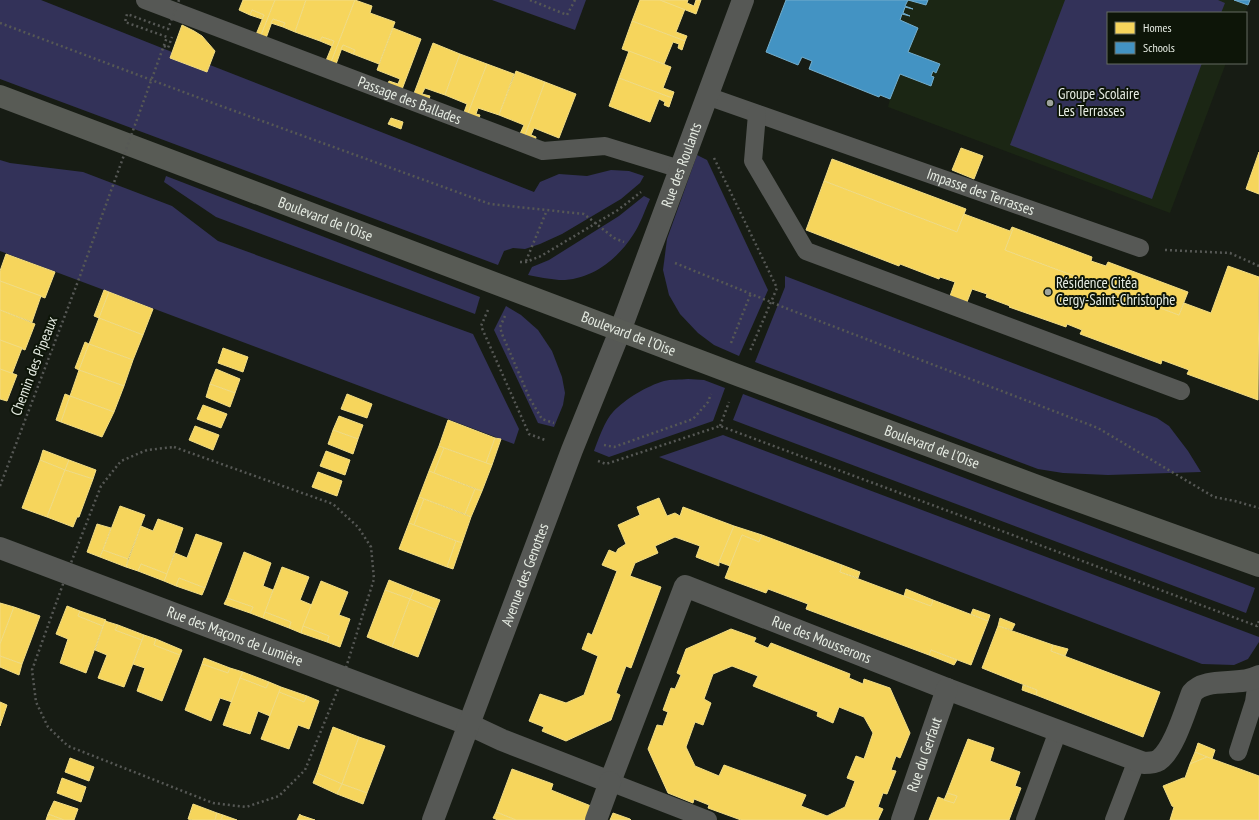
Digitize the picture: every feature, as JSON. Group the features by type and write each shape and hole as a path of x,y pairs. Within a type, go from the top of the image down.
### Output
{"main road":[{"name":"Boulevard de l'Oise","path":"0,96 740,376 1058,494 1259,566"}],"street":[{"name":"Rue des Roulants","path":"620,331 649,252 670,166 707,96 743,0"},
{"name":"Avenue des Genottes","path":"433,820 470,725 572,450 620,331"},
{"name":"Rue des Maçons de Lumière","path":"0,548 470,725"},
{"name":"Rue des Mousserons","path":"610,782 685,586 947,689 1144,763 1158,761 1163,756 1172,742 1192,693 1196,688 1209,684 1246,681 1256,677"},
{"name":"Rue du Gerfaut","path":"902,820 947,689"},
{"path":"470,725 502,740 610,782 596,820"}],"lane":[{"name":"Passage des Ballades","path":"145,0 543,151 604,146 670,166"},
{"name":"Impasse des Terrasses","path":"707,96 1140,248"},
{"path":"757,114 753,161 806,251 1181,391"},
{"path":"1238,752 1254,702 1256,677"},
{"path":"1025,820 1058,731"},
{"path":"1114,820 1137,760"},
{"path":"610,782 708,820"}],"path":[{"path":"168,46 168,48 164,46 167,37 125,22 127,14 168,28 179,0"},
{"path":"530,0 568,16 575,0"},
{"path":"0,23 218,105 490,204 584,214 614,238 771,301 1098,428 1214,497 1259,508"},
{"name":"Chemin des Pipeaux","path":"0,486 80,276 164,46"},
{"path":"712,152 777,288 720,426"},
{"path":"670,166 618,210 596,224 542,256 526,262 511,261 499,284 481,326 530,434 606,464 720,426 1258,627 1259,621"},
{"path":"1140,248 1230,253 1259,266"}],"shaded area":[{"path":"0,0 41,0 172,52 170,58 207,72 210,65 534,192 540,182 559,174 587,176 611,170 629,171 644,176 640,183 621,199 562,234 525,249 513,248 504,251 498,265 0,79"},
{"path":"492,0 586,0 575,30"},
{"name":"Groupe Scolaire Les Terrasses","path":"786,0 1250,0 1245,12 1107,12 1107,64 1226,64 1170,213 888,107 890,99 880,95 879,97 809,69 812,61 802,57 798,65 766,52"},
{"path":"1065,0 1218,0 1225,3 1221,12 1107,12 1107,64 1202,64 1152,199 1010,145"},
{"path":"697,155 707,160 768,290 739,356 714,345 698,333 680,314 669,295 663,270 667,239"},
{"path":"0,160 10,163 83,172 172,206 218,241 473,334 519,429 514,444 0,251"},
{"path":"166,176 480,297 475,314 216,217 164,182"},
{"path":"644,196 650,199 636,231 619,253 602,267 592,273 570,279 559,280 528,275 532,267 549,260 619,216"},
{"path":"785,276 1157,418 1169,426 1188,451 1201,472 1108,475 1063,473 1038,469 755,362 785,287"},
{"path":"506,306 521,315 538,330 552,351 562,377 565,393 563,405 554,427 538,423 494,330"},
{"path":"667,380 704,380 725,388 713,421 609,457 594,451 607,420 624,402 657,383"},
{"path":"743,394 1255,588 1246,613 733,420"},
{"path":"723,435 1259,637 1259,642 1248,659 1234,665 1202,664 659,457"}],"building: Homes":[{"path":"243,0 275,0 260,38 255,37 264,15 252,10 250,15 239,10"},
{"path":"275,0 306,0 295,32 283,27 285,23 273,19 265,41 260,38"},
{"path":"306,0 355,0 330,65 325,63 334,41 322,37 320,41 295,32"},
{"path":"355,0 372,6 370,13 395,22 379,64 353,54 355,50 343,45 335,67 330,65"},
{"path":"640,0 660,0 685,9 676,32 687,36 685,41 632,21"},
{"path":"660,0 688,0 687,3 694,6 696,0 701,0 696,14"},
{"path":"252,10 264,15 262,19 250,15"},
{"path":"273,19 285,23 283,27 271,23"},
{"path":"632,21 685,41 682,50 678,48 679,44 673,42 664,64 622,49"},
{"path":"182,25 202,36 215,51 207,72 170,58"},
{"path":"393,28 421,39 401,92 387,86 389,81 398,84 400,79 377,70"},
{"path":"322,37 334,41 332,46 320,41"},
{"path":"433,43 460,54 445,95 425,88 422,94 430,96 428,102 413,96"},
{"path":"343,45 355,50 353,54 341,49"},
{"path":"629,51 671,67 663,88 674,92 672,98 619,78"},
{"path":"460,54 487,64 467,116 463,115 467,104 445,95"},
{"path":"487,64 514,74 499,115 478,108 476,114 480,115 478,120 467,116"},
{"path":"516,71 545,82 524,138 519,136 524,125 499,115"},
{"path":"619,78 672,98 669,107 664,105 665,102 659,99 650,122 609,106"},
{"path":"545,82 576,94 559,138 534,128 531,135 536,137 535,142 524,138"},
{"path":"391,118 403,122 401,129 388,124"},
{"path":"961,148 983,156 974,179 952,170"},
{"path":"1259,152 1259,194 1246,189"},
{"path":"832,159 966,209 957,232 824,181"},
{"name":"Résidence Citéa Cergy-Saint-Christophe","path":"824,181 957,232 964,214 1010,231 1013,229 1005,250 1179,315 1184,303 1211,313 1228,266 1259,277 1258,400 1187,374 1189,370 1162,360 1161,364 1080,334 1082,330 1067,324 1066,327 1009,307 1010,306 986,297 987,294 972,289 967,302 950,296 955,282 940,277 939,279 900,264 899,266 806,230"},
{"path":"1012,227 1092,257 1091,261 1106,266 1108,262 1188,292 1179,315 1005,250 1013,229 1011,229"},
{"path":"6,254 55,272 45,298 0,281 0,271"},
{"path":"0,281 41,296 32,322 0,310"},
{"path":"104,290 109,292 99,318 94,316"},
{"path":"109,292 153,309 143,335 99,318"},
{"path":"0,310 35,324 25,350 0,340"},
{"path":"99,318 143,335 133,360 89,344"},
{"path":"0,340 22,348 12,374 0,369"},
{"path":"85,342 89,344 79,370 75,368"},
{"path":"89,344 133,360 124,386 79,370"},
{"path":"223,348 248,357 243,372 218,363"},
{"path":"0,369 17,375 7,401 0,399"},
{"path":"216,369 240,379 235,393 210,384"},
{"path":"79,370 124,386 114,412 70,396"},
{"path":"210,384 235,393 230,407 206,397"},
{"path":"65,394 70,396 61,422 56,420"},
{"path":"347,394 372,404 367,418 341,409"},
{"path":"70,396 114,412 102,437 61,422"},
{"path":"203,405 227,414 221,428 197,419"},
{"path":"339,416 363,425 358,439 333,430"},
{"path":"448,420 495,438 486,463 439,446"},
{"path":"195,426 219,435 213,450 189,440"},
{"path":"333,430 358,439 353,454 328,444"},
{"path":"495,438 501,439 492,465 486,463"},
{"path":"439,446 444,448 434,473 429,471"},
{"path":"444,448 492,465 482,491 434,473"},
{"path":"43,450 69,460 65,470 40,460"},
{"path":"326,451 350,460 345,475 320,466"},
{"path":"40,460 65,470 47,517 22,508"},
{"path":"69,460 96,470 93,479 65,470"},
{"path":"65,470 93,479 79,517 77,517 73,527 47,517"},
{"path":"429,471 475,489 465,514 419,497"},
{"path":"318,472 342,481 337,496 312,487"},
{"path":"475,489 482,491 471,517 465,514"},
{"path":"419,497 424,499 414,525 409,523"},
{"path":"659,498 667,516 675,513 680,516 683,507 734,526 719,562 719,566 696,557 700,546 675,537 655,546 658,553 635,563 630,576 661,587 631,668 626,666 616,693 620,695 611,720 566,741 542,731 544,727 529,721 540,694 566,703 584,695 598,656 582,649 588,633 592,635 617,571 602,565 609,550 616,553 618,549 626,544 618,525 640,515 637,507"},
{"path":"424,499 471,517 462,543 414,525"},
{"path":"120,506 145,515 128,559 103,550"},
{"path":"158,519 183,528 167,574 141,564 138,571 126,567 141,526 153,531"},
{"path":"409,523 456,541 447,567 399,549"},
{"path":"97,524 111,528 100,557 87,552"},
{"path":"734,526 762,535 759,542 742,535 730,566 719,562"},
{"path":"196,534 222,543 205,588 179,578 176,586 164,581 175,553 187,558"},
{"path":"742,535 759,542 762,535 842,565 840,572 931,606 933,600 988,621 971,665 931,650 929,655 806,609 808,604 768,589 766,593 725,578"},
{"path":"456,541 462,543 453,569 447,567"},
{"path":"103,550 128,559 126,567 100,557"},
{"path":"244,552 271,563 263,586 273,590 263,618 250,613 253,607 227,598"},
{"path":"141,564 167,574 164,581 138,571"},
{"path":"842,565 860,572 858,578 840,572"},
{"path":"282,567 309,577 300,600 312,605 301,633 289,628 291,622 265,612"},
{"path":"179,578 205,588 202,595 176,586"},
{"path":"389,580 414,590 410,599 385,590"},
{"path":"321,581 348,592 339,615 350,619 340,647 327,642 329,636 303,626"},
{"path":"906,589 933,600 931,606 904,596"},
{"path":"385,590 410,599 392,647 367,637"},
{"path":"414,590 440,600 436,610 410,599"},
{"path":"227,598 253,607 250,613 224,604"},
{"path":"410,599 436,610 418,657 392,647"},
{"path":"0,603 14,607 0,644"},
{"path":"67,606 80,611 78,616 103,626 86,673 60,663 68,639 56,634"},
{"path":"14,607 40,616 22,664 0,656 0,644"},
{"path":"973,609 990,615 988,621 971,614"},
{"path":"80,611 106,620 103,626 78,616"},
{"path":"265,612 291,622 289,628 263,618"},
{"path":"1000,618 1015,624 1012,630 998,626"},
{"path":"105,621 118,625 115,630 142,640 124,687 98,678 107,655 95,650"},
{"path":"118,625 144,635 142,640 115,630"},
{"path":"303,626 329,636 327,642 301,633"},
{"path":"998,626 1053,645 1051,651 1160,692 1143,737 1036,695 1037,690 982,668"},
{"path":"731,629 756,638 754,642 768,648 771,643 850,674 849,678 863,684 864,679 890,688 910,733 900,758 896,756 891,770 896,771 887,794 883,793 878,807 883,809 878,820 741,820 708,808 709,805 694,799 693,803 668,793 648,749 657,725 663,726 668,712 663,710 671,688 675,689 681,675 677,673 686,649","holes":["732,666 758,676 753,686 818,712 817,716 833,723 839,707 864,717 873,733 864,759 856,756 847,778 855,781 845,807 827,816 801,806 806,795 724,765 719,776 695,766 686,747 695,722 703,725 711,703 704,699 713,674"]},
{"path":"144,635 156,639 154,645 180,655 162,701 137,691 145,668 133,664"},
{"path":"156,639 182,650 180,655 154,645"},
{"path":"1053,645 1068,649 1065,656 1051,651"},
{"path":"931,650 957,660 954,665 929,655"},
{"path":"0,656 22,664 19,675 0,667"},
{"path":"204,658 230,668 228,673 202,664"},
{"path":"202,664 228,673 230,668 243,672 232,702 220,698 211,721 185,710"},
{"path":"243,672 269,682 266,688 240,678"},
{"path":"240,678 266,688 269,682 281,687 270,716 258,711 250,734 223,725"},
{"path":"1023,685 1037,690 1036,695 1022,690"},
{"path":"281,687 307,696 304,702 279,692"},
{"path":"279,692 304,702 307,696 319,701 309,729 298,725 289,749 261,739"},
{"path":"0,702 7,705 0,726"},
{"path":"333,727 359,737 342,784 317,773"},
{"path":"359,737 385,746 367,793 342,784"},
{"path":"968,739 994,748 990,761 1020,772 1015,786 1021,788 1009,820 929,820 938,797 954,803 957,796 947,793"},
{"path":"1198,743 1215,750 1212,759 1195,752"},
{"path":"1195,752 1207,757 1190,764"},
{"path":"1207,757 1259,776 1259,820 1170,820 1174,807 1172,806 1163,786 1185,778 1190,764"},
{"path":"70,758 94,767 89,781 65,772"},
{"path":"512,769 553,784 551,790 591,806 586,820 516,820 496,812"},
{"path":"317,773 342,784 337,794 313,783"},
{"path":"62,778 86,787 81,802 57,793"},
{"path":"342,784 367,793 363,804 337,794"},
{"path":"947,793 957,796 954,803 944,800"},
{"path":"54,801 78,809 74,820 64,820 48,814"},
{"path":"193,804 217,813 215,820 188,819"},
{"path":"496,812 516,820 498,820 493,818"},
{"path":"217,813 223,815 221,820 215,820"},
{"path":"613,813 630,819 631,820 610,820"},
{"path":"48,814 64,820 46,820"},
{"path":"223,815 237,820 221,820"},
{"path":"300,815 315,820 297,820"}],"building: Schools":[{"path":"786,0 908,0 905,6 913,9 905,7 903,13 910,16 902,14 900,20 918,28 908,52 940,64 936,73 933,71 931,76 934,77 931,86 900,74 890,99 880,95 879,97 809,69 812,61 802,57 798,65 766,52"},
{"path":"908,0 928,0 926,5"},
{"path":"1234,0 1250,0 1248,5"}],"place":[{"name":"Groupe Scolaire Les Terrasses","path":"1050,103"},
{"name":"Résidence Citéa Cergy-Saint-Christophe","path":"1048,292"}]}
